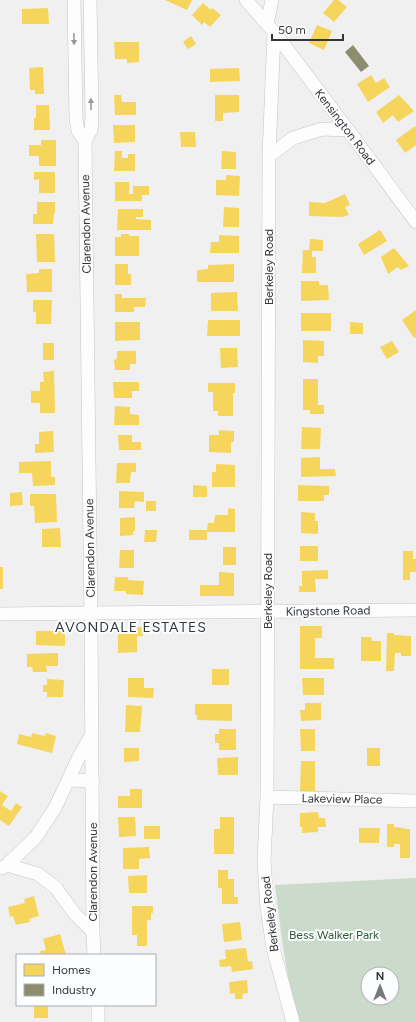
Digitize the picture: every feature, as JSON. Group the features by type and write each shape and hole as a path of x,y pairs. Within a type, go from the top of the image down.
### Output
{"street":[{"name":"Clarendon Avenue","path":"74,0 76,118 78,131 85,141"},
{"name":"Clarendon Avenue","path":"90,0 92,118 91,130 85,141 94,954"},
{"name":"Kensington Road","path":"246,0 270,28 416,222"},
{"name":"Berkeley Road","path":"272,0 270,28 269,156 267,797 264,861 267,908 273,948 293,1022"},
{"path":"269,156 294,138 322,129 348,130"},
{"name":"Kingstone Road","path":"0,614 416,610"},
{"path":"3,866 36,837 55,808 92,732"},
{"path":"69,780 93,781"},
{"name":"Lakeview Place","path":"267,797 416,801"},
{"path":"3,866 38,874 56,888 74,912 93,932"},
{"path":"98,1006 98,1022"}],"green space":[{"name":"Bess Walker Park","path":"416,878 416,1022 298,1022 287,971 275,885"}],"building: Homes":[{"path":"165,0 192,0 187,10"},
{"path":"334,0 338,0 347,7 334,22 323,13"},
{"path":"203,3 211,10 212,8 221,15 210,27 204,22 202,25 192,15"},
{"path":"48,8 49,24 22,24 22,9"},
{"path":"317,25 332,31 324,50 309,43"},
{"path":"191,36 196,44 188,49 183,42"},
{"path":"114,42 139,42 139,62 127,63 127,59 115,59"},
{"path":"43,67 44,94 35,94 35,90 30,90 29,68"},
{"path":"239,68 240,81 210,82 210,69"},
{"path":"371,75 376,83 384,78 390,87 368,102 357,84"},
{"path":"114,95 121,95 122,102 136,102 136,115 115,115"},
{"path":"215,95 239,95 239,112 223,113 223,121 215,121"},
{"path":"399,95 414,111 398,122 393,115 383,123 376,112"},
{"path":"36,105 49,105 50,130 34,130"},
{"path":"113,125 135,125 135,142 114,143"},
{"path":"415,126 416,145 405,153 396,140"},
{"path":"180,132 195,132 196,147 181,147"},
{"path":"41,140 56,140 56,166 39,166 39,156 29,156 29,145 41,145"},
{"path":"115,151 122,151 122,158 128,158 128,154 135,154 135,171 114,171"},
{"path":"222,151 236,152 236,169 221,169"},
{"path":"34,172 55,172 55,193 39,193 39,179 34,180"},
{"path":"226,175 240,176 239,196 216,195 216,180 226,180"},
{"path":"115,182 129,182 129,194 133,194 133,186 149,186 149,195 142,195 142,201 115,201"},
{"path":"345,194 350,205 345,207 349,215 342,217 309,216 309,202 325,203"},
{"path":"37,202 55,202 53,224 33,224 33,214 37,214"},
{"path":"224,207 239,208 239,227 223,227"},
{"path":"118,209 143,209 143,217 136,217 136,219 151,220 151,230 117,230"},
{"path":"380,230 387,241 364,255 358,244"},
{"path":"36,234 54,234 55,262 37,262"},
{"path":"121,234 139,236 139,256 115,256 115,237 121,237"},
{"path":"219,235 239,236 239,253 210,253 211,242 219,242"},
{"path":"310,239 323,240 323,251 312,251 312,257 316,257 316,273 302,273 303,250 309,250"},
{"path":"394,248 409,266 401,270 398,267 388,274 381,257"},
{"path":"115,264 128,264 128,274 131,274 131,285 115,285"},
{"path":"234,264 234,282 197,282 197,270 208,269 208,265"},
{"path":"39,269 52,269 52,292 27,292 26,274 39,273"},
{"path":"301,281 319,281 319,285 328,285 329,300 301,301"},
{"path":"237,292 238,311 211,311 211,293"},
{"path":"115,294 122,294 122,298 146,298 145,307 134,307 134,312 115,312"},
{"path":"33,300 52,300 51,324 36,324 36,312 33,312"},
{"path":"416,310 416,337 414,338 402,320"},
{"path":"301,313 331,313 331,331 301,331"},
{"path":"208,320 240,320 240,336 207,336"},
{"path":"115,322 140,322 140,340 115,341"},
{"path":"350,322 363,323 363,334 350,334"},
{"path":"303,340 324,341 324,356 318,356 318,363 303,362"},
{"path":"392,341 399,352 387,359 380,347"},
{"path":"43,343 54,343 54,360 43,360"},
{"path":"220,348 237,348 238,367 221,368"},
{"path":"117,351 136,351 136,364 130,364 130,370 115,370 114,360 117,359"},
{"path":"54,371 55,413 40,413 40,403 31,403 31,391 40,391 40,382 44,382 43,372"},
{"path":"303,379 318,379 318,405 324,405 324,414 310,414 310,410 303,410"},
{"path":"113,382 139,382 139,391 132,391 132,398 114,398"},
{"path":"208,383 235,383 235,393 233,393 233,416 218,416 218,411 213,411 213,392 208,392"},
{"path":"115,406 130,407 130,414 139,415 139,425 114,425"},
{"path":"302,427 321,428 320,449 301,449"},
{"path":"219,430 234,431 234,442 231,442 231,453 209,452 209,435 219,435"},
{"path":"53,431 54,452 35,453 35,444 39,444 39,432"},
{"path":"118,435 132,435 132,442 141,442 141,450 119,450"},
{"path":"320,457 320,469 335,469 336,476 301,477 301,458"},
{"path":"51,461 51,477 55,477 55,485 33,486 32,473 19,473 19,462"},
{"path":"117,463 136,463 136,472 131,472 130,483 116,483"},
{"path":"216,464 235,465 235,487 212,487 212,472 216,472"},
{"path":"193,485 207,486 207,497 193,497"},
{"path":"298,485 329,486 329,495 324,495 324,501 298,501"},
{"path":"119,491 144,492 144,502 135,501 134,508 119,508"},
{"path":"22,492 23,505 10,506 10,493"},
{"path":"30,494 56,494 57,522 35,523 34,506 30,506"},
{"path":"146,501 156,501 156,511 146,511"},
{"path":"228,508 235,509 235,532 207,532 207,540 189,540 189,530 207,530 208,523 214,523 215,515 228,515"},
{"path":"301,512 315,513 315,521 318,521 318,534 301,533"},
{"path":"135,517 135,531 133,531 133,535 120,536 120,518"},
{"path":"60,528 61,547 42,547 42,529"},
{"path":"145,530 157,530 156,542 144,542"},
{"path":"300,546 318,546 318,561 300,561"},
{"path":"223,547 236,547 236,565 223,565"},
{"path":"120,550 134,550 134,568 119,568"},
{"path":"403,551 413,551 413,559 416,559 416,572 410,572 410,580 403,580"},
{"path":"0,567 3,567 3,589 0,589"},
{"path":"328,570 328,579 315,579 316,592 299,592 299,586 302,586 302,571"},
{"path":"219,572 234,573 234,596 200,596 200,585 219,585"},
{"path":"115,577 128,577 128,580 144,581 143,595 126,594 126,591 114,591"},
{"path":"300,626 322,626 322,638 315,638 315,658 334,658 334,669 300,669"},
{"path":"132,627 143,627 143,636 137,636 137,652 118,653 118,630 132,630"},
{"path":"36,631 65,631 65,646 36,645"},
{"path":"387,633 411,636 411,656 401,656 401,653 395,653 394,671 386,671"},
{"path":"361,637 371,637 372,641 381,641 381,661 361,661"},
{"path":"58,653 58,666 46,666 47,672 33,672 32,667 27,667 27,654"},
{"path":"212,669 229,669 229,685 212,685"},
{"path":"128,678 144,678 144,688 154,688 153,698 128,697"},
{"path":"302,678 324,678 324,695 303,695"},
{"path":"47,679 64,680 63,697 47,697 47,692 43,692 43,685 47,685"},
{"path":"305,703 321,703 321,720 301,721 300,710 305,710"},
{"path":"195,704 232,704 232,721 197,720 197,715 195,715"},
{"path":"126,705 142,706 140,732 125,732"},
{"path":"219,729 236,729 236,750 219,750 219,743 215,743 215,734 219,734"},
{"path":"300,729 315,729 315,751 301,751"},
{"path":"32,733 45,736 46,733 56,736 52,753 17,744 19,734 31,737"},
{"path":"124,748 139,748 139,761 124,762"},
{"path":"367,748 380,748 380,766 367,766"},
{"path":"238,757 238,775 218,775 217,758"},
{"path":"301,761 315,761 315,791 300,791"},
{"path":"130,789 142,789 142,808 118,808 118,796 130,796"},
{"path":"0,791 8,796 2,805 11,811 16,803 22,807 9,826 0,820"},
{"path":"318,812 319,818 325,818 326,827 318,827 318,832 302,833 302,827 300,827 300,813"},
{"path":"118,817 135,817 136,836 119,837"},
{"path":"220,817 234,817 234,854 214,854 214,829 220,829"},
{"path":"387,824 394,824 394,827 410,829 410,858 400,858 400,844 394,844 394,847 387,847"},
{"path":"144,826 160,826 160,839 144,839"},
{"path":"359,828 380,828 379,843 359,843"},
{"path":"149,847 150,858 139,859 139,869 123,869 123,848"},
{"path":"218,870 228,870 228,879 234,879 234,897 238,897 238,904 222,904 222,888 218,888"},
{"path":"147,875 147,893 129,893 128,876"},
{"path":"34,896 39,916 29,919 30,922 16,925 13,916 10,917 8,907 25,903 24,899"},
{"path":"132,906 153,906 151,920 147,920 147,946 137,946 137,935 132,935"},
{"path":"240,922 242,940 224,942 222,924"},
{"path":"60,934 66,954 41,954 40,951 46,950 43,939"},
{"path":"246,948 248,962 252,961 253,969 232,972 231,966 220,967 219,960 226,959 225,950"},
{"path":"247,980 248,993 242,994 243,999 235,999 235,993 230,994 229,982"},
{"path":"34,1006 48,1006 48,1018 34,1018"}],"building: Industry":[{"path":"353,45 369,66 361,72 345,52"}],"district":[{"name":"AVONDALE ESTATES","path":"131,627"}]}
